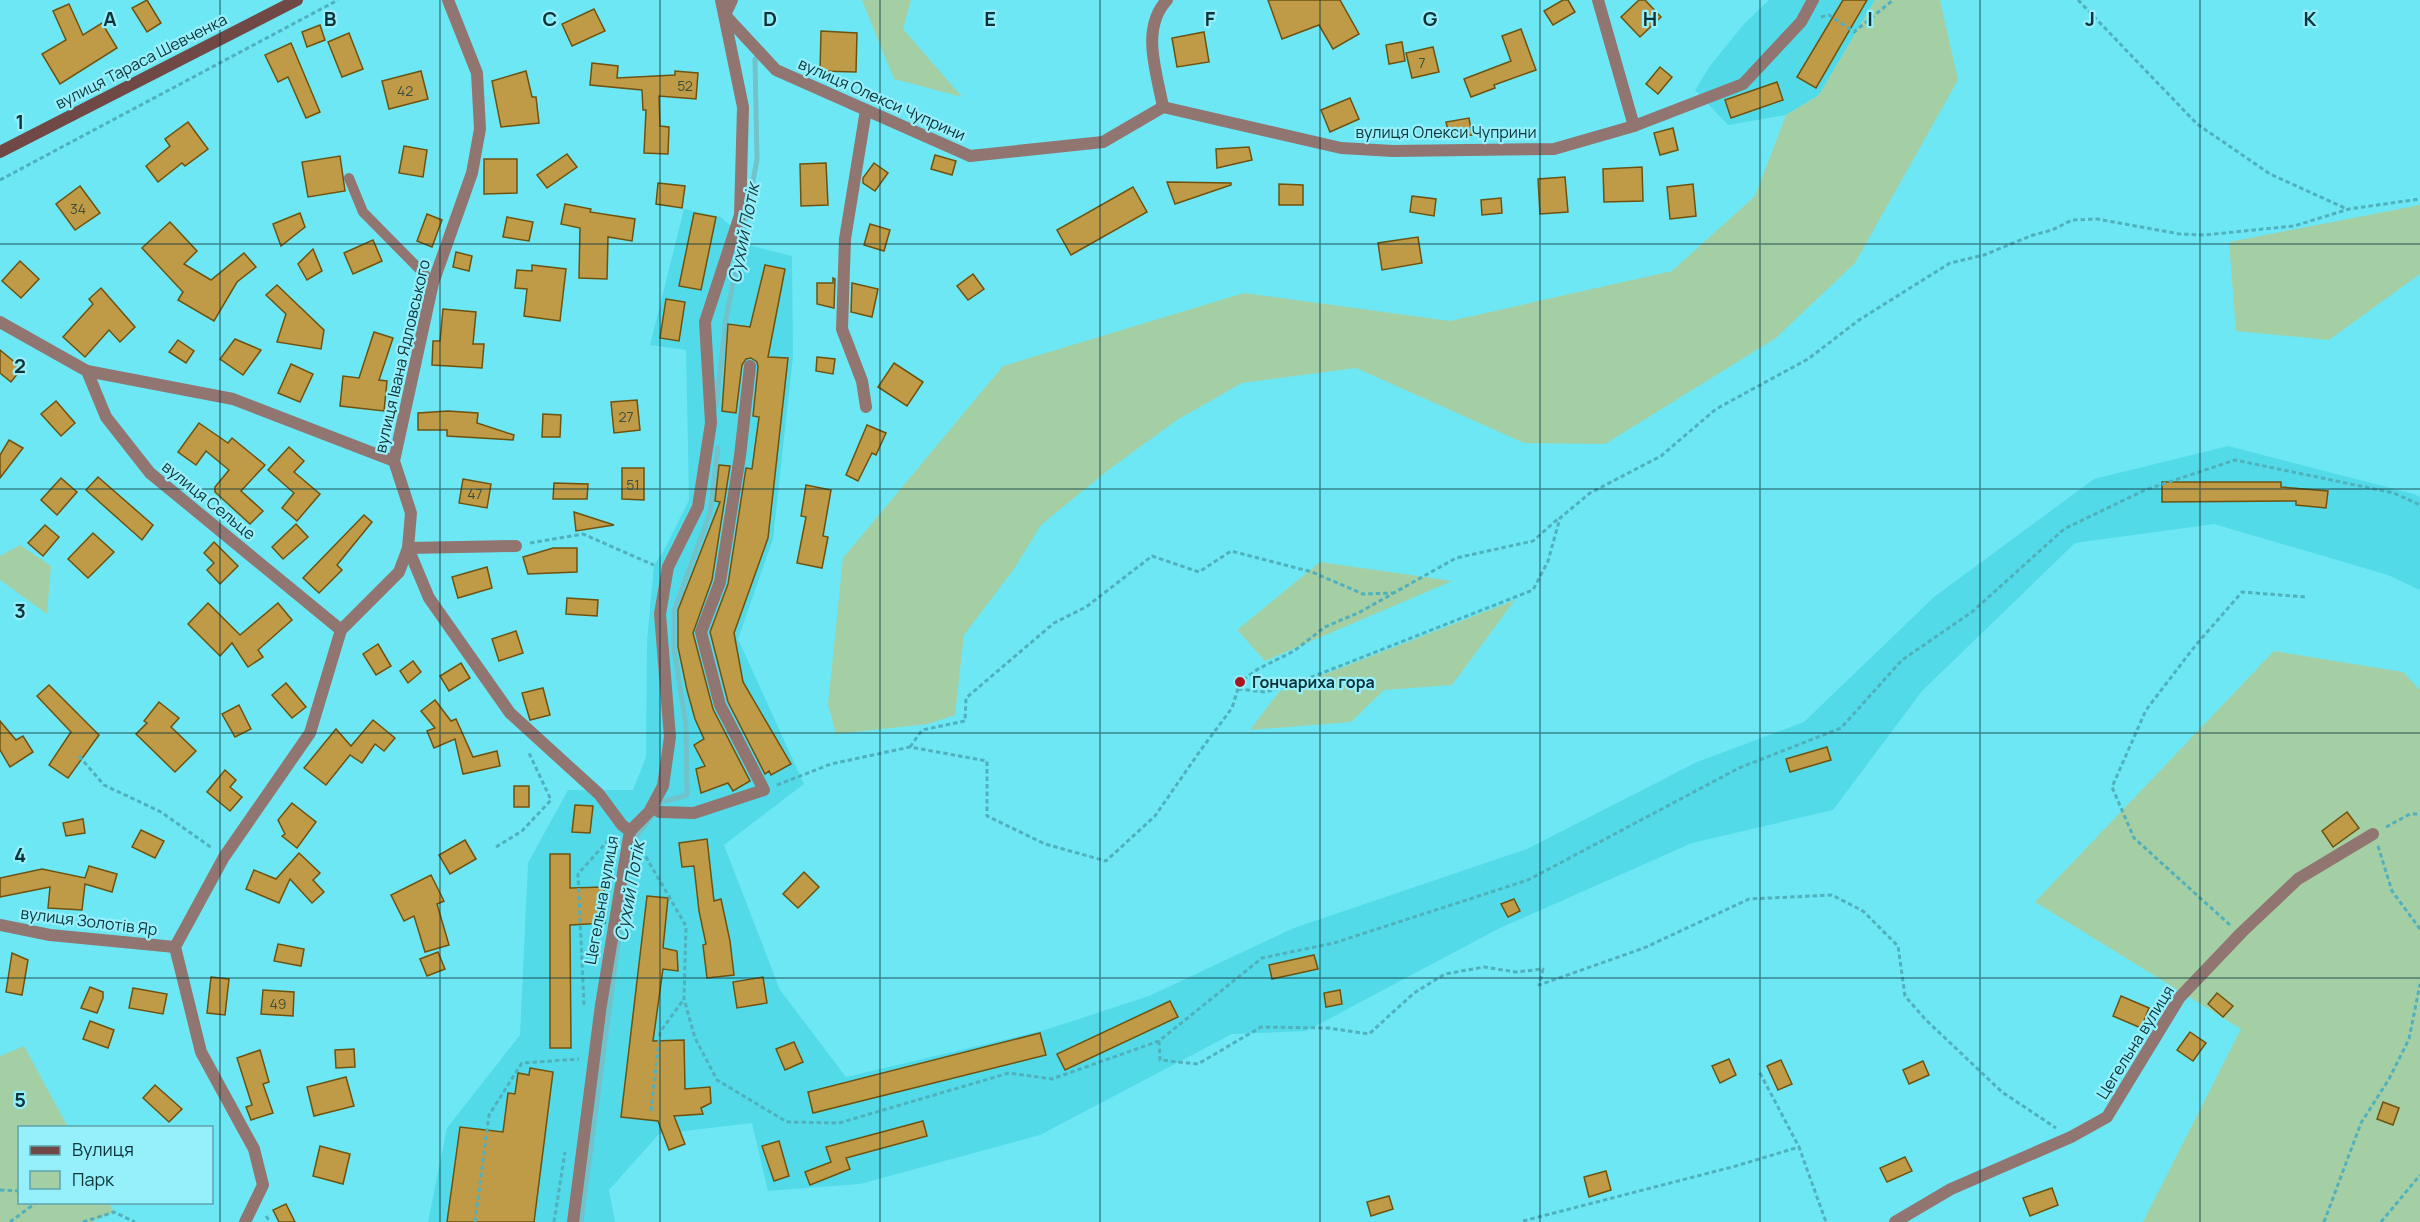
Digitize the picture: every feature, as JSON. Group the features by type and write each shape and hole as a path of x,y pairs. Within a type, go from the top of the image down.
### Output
{"street":[{"name":"вулиця Тараса Шевченка","path":"0,152 297,0"},
{"name":"вулиця Івана Ядловського","path":"175,947 224,857 310,733 341,630 399,572 408,548 411,513 394,461 433,283 472,173 480,129 477,73 448,0"},
{"name":"Цегельна вулиця","path":"573,1222 600,1005 626,828 649,812 663,786 670,737 660,614 668,567 698,507 711,423 705,322 740,215 743,107 721,0"},
{"path":"725,15 732,0"},
{"path":"1163,107 1151,35 1159,8 1167,0"},
{"path":"1598,0 1634,126"},
{"name":"вулиця Олекси Чуприни","path":"725,15 776,70 970,156 1104,142 1163,107 1341,148 1393,151 1554,149 1634,126 1743,84 1800,22 1813,0"},
{"path":"866,110 845,239 842,329 861,381 866,407"},
{"path":"0,322 87,371 233,399 394,461"},
{"path":"659,812 694,813 764,790 720,705 701,632 720,582 740,456 750,366"},
{"name":"вулиця Сельце","path":"87,371 106,417 150,473 341,630"},
{"path":"408,548 516,546"},
{"name":"вулиця Івана Ядловського","path":"408,548 429,598 510,713 599,794 626,828"},
{"name":"Цегельна вулиця","path":"1894,1222 1951,1189 2071,1137 2107,1117 2180,997 2242,932 2298,879 2373,834"},
{"name":"вулиця Золотів Яр","path":"0,925 50,935 175,947"},
{"path":"175,947 201,1053 254,1149 263,1185 245,1222"}],"lane":[{"path":"349,178 363,212 433,283"}],"path":[{"path":"0,180 338,0"},
{"path":"1800,22 1828,15 1854,32 1893,0"},
{"path":"2078,0 2197,124 2270,174 2349,209"},
{"path":"764,790 831,764 910,747 987,761 987,816 1045,844 1106,861 1155,816 1232,708 1240,682 1258,669 1294,651 1325,627 1360,612 1456,558 1533,541 1590,494 1661,456 1716,409 1808,359 1859,320 1950,263 1984,255 2033,235 2052,230 2072,220 2097,219 2180,234 2205,235 2294,226 2349,209 2420,200"},
{"path":"584,1011 578,874 626,828 655,870 686,926 684,999 695,1038 717,1080 787,1122 839,1123 1009,1072 1053,1079 1159,1041 1262,958 1334,943 1528,880 1739,768 1841,728 1902,660 1972,612 2064,529 2145,490 2235,460 2394,493 2420,505"},
{"path":"1238,689 1265,692 1294,684 1533,590 1548,561 1560,518"},
{"path":"516,546 583,534 654,565 668,567"},
{"path":"910,747 922,730 965,721 966,698 1054,623 1086,608 1152,556 1199,572 1231,551 1312,572 1363,594 1394,593"},
{"path":"2242,932 2227,923 2134,838 2112,787 2146,711 2195,646 2242,592 2306,597"},
{"path":"495,847 522,831 551,800 525,744"},
{"path":"79,756 104,784 161,812 224,857"},
{"path":"2420,814 2410,814 2373,834 2392,891 2420,929"},
{"path":"1159,1041 1160,1060 1198,1064 1261,1027 1328,1028 1369,1034 1414,993 1444,974 1484,967 1516,972 1543,969 1539,985 1644,948 1749,899 1832,895 1863,911 1898,946 1905,996 1926,1020 2002,1092 2071,1137"},
{"path":"2324,1222 2361,1123 2389,1079 2409,1039 2420,984"},
{"path":"651,1111 660,1032 684,999"},
{"path":"475,1222 489,1115 494,1106 522,1063 579,1059"},
{"path":"1760,1073 1799,1147 1826,1222"},
{"path":"1523,1221 1736,1166 1799,1147"},
{"path":"2381,1222 2420,1175"},
{"path":"0,1190 18,1191"},
{"path":"10,1222 37,1204"},
{"path":"83,1222 114,1212 135,1222"}],"shaded area":[{"path":"1769,0 1875,0 1819,95 1786,115 1728,125 1695,90 1710,66 1743,25"},
{"path":"684,209 721,217 752,246 792,256 793,356 773,539 738,639 804,784 724,845 780,990 846,1077 1045,1030 1149,996 1294,928 1527,849 1697,762 1804,722 1934,597 2094,479 2228,446 2414,494 2420,497 2420,590 2388,575 2214,524 2075,543 1922,691 1833,810 1692,843 1500,928 1306,1031 1232,1034 1040,1135 860,1184 768,1191 752,1123 659,1134 609,1190 615,1222 428,1222 447,1128 520,1035 528,863 568,790 633,790 646,757 647,641 654,565 689,500 686,350 650,345"}],"green space":[{"path":"862,0 911,0 903,29 962,97 894,79"},
{"path":"1875,0 1940,0 1958,80 1855,263 1776,338 1605,444 1524,443 1356,368 1242,383 1177,420 1107,471 1041,525 1014,569 964,635 955,715 928,724 836,734 828,705 843,558 1003,366 1244,293 1450,321 1672,271 1755,196 1786,115 1819,95"},
{"path":"2420,205 2420,274 2329,340 2236,331 2229,242"},
{"path":"20,545 51,566 47,614 0,580 0,556"},
{"path":"1320,562 1452,581 1265,661 1237,630"},
{"path":"1515,600 1452,685 1384,690 1351,722 1250,730 1279,692"},
{"path":"2274,651 2403,672 2420,690 2420,1222 2143,1222 2241,1029 2035,902"},
{"path":"24,1046 67,1126 18,1126 18,1204 110,1204 114,1212 92,1222 0,1222 0,1056"}],"building":[{"path":"147,0 161,23 147,32 132,8"},
{"path":"1268,0 1340,0 1359,34 1333,49 1319,25 1282,39"},
{"path":"1563,0 1568,0 1575,12 1553,25 1544,11"},
{"path":"1639,0 1645,0 1661,17 1640,37 1621,17"},
{"path":"1843,0 1867,0 1816,88 1797,77"},
{"path":"69,4 83,35 102,23 117,48 60,84 42,54 66,40 53,11"},
{"path":"594,9 605,31 572,46 562,24"},
{"path":"320,25 325,40 307,47 302,32"},
{"path":"1521,29 1536,70 1494,85 1495,88 1471,97 1464,79 1511,61 1502,36"},
{"path":"821,31 857,33 856,72 820,71"},
{"path":"1204,32 1209,62 1177,67 1172,38"},
{"path":"349,33 363,69 342,77 328,42"},
{"path":"1402,42 1405,61 1389,64 1386,45"},
{"path":"291,43 320,112 306,118 288,77 278,82 265,55"},
{"path":"1433,47 1439,72 1412,78 1406,53"},
{"path":"592,63 618,66 617,78 675,75 675,71 698,73 696,99 659,96 660,126 669,127 668,154 644,153 646,110 643,110 642,90 590,85"},
{"path":"1660,67 1672,77 1658,94 1646,84"},
{"path":"421,71 428,99 389,109 382,81"},
{"path":"526,71 532,97 536,97 539,123 501,127 492,81"},
{"path":"1777,82 1783,100 1731,118 1725,100"},
{"path":"1350,98 1359,119 1330,132 1321,110"},
{"path":"1469,118 1472,135 1450,139 1446,122"},
{"path":"188,122 208,149 185,166 182,163 158,182 146,166 170,146 165,139"},
{"path":"1673,128 1678,150 1660,155 1654,133"},
{"path":"404,146 427,150 423,177 399,173"},
{"path":"1249,147 1252,160 1217,168 1216,149"},
{"path":"567,154 577,167 547,188 537,175"},
{"path":"935,155 956,161 952,175 931,169"},
{"path":"340,156 345,191 308,197 302,162"},
{"path":"484,159 517,159 517,193 484,194"},
{"path":"826,163 828,205 801,206 800,164"},
{"path":"874,163 888,173 875,191 863,183 863,178"},
{"path":"1642,167 1643,201 1604,202 1603,169"},
{"path":"1565,177 1568,212 1540,214 1538,179"},
{"path":"1167,182 1231,183 1231,185 1175,204"},
{"path":"658,183 685,186 682,208 656,204"},
{"path":"1279,184 1303,185 1303,205 1279,205"},
{"path":"1693,184 1696,216 1670,219 1667,187"},
{"path":"80,186 100,213 75,230 56,204"},
{"path":"1133,187 1147,212 1071,255 1057,230"},
{"path":"1412,196 1436,199 1434,216 1410,212"},
{"path":"1501,198 1502,213 1482,215 1481,200"},
{"path":"565,204 591,209 590,212 635,219 632,241 608,237 607,279 579,278 580,228 561,224"},
{"path":"300,213 305,227 281,246 273,224"},
{"path":"694,213 716,217 701,290 679,286"},
{"path":"427,214 442,220 432,247 417,241"},
{"path":"507,217 533,222 529,241 503,237"},
{"path":"170,222 197,251 184,264 211,280 244,253 256,267 237,282 214,321 178,300 183,292 142,248"},
{"path":"870,224 890,230 884,251 864,245"},
{"path":"1418,237 1422,263 1382,270 1378,243"},
{"path":"373,240 382,261 353,274 344,253"},
{"path":"313,249 322,271 307,280 298,264"},
{"path":"456,252 472,256 469,271 453,267"},
{"path":"20,261 39,279 21,298 2,281"},
{"path":"532,265 566,269 560,321 524,316 527,289 515,288 517,270 532,271"},
{"path":"765,265 785,269 768,357 788,358 768,538 734,633 743,682 791,764 771,775 769,771 765,774 728,702 710,632 728,584 746,468 752,469 759,417 753,416 758,367 757,362 751,358 746,359 742,365 736,413 722,411 728,324 750,327"},
{"path":"973,274 984,289 968,300 957,286"},
{"path":"833,278 835,279 834,308 817,304 817,283 833,283"},
{"path":"852,283 878,289 872,317 851,312"},
{"path":"277,285 324,330 321,349 277,342 286,314 266,295"},
{"path":"101,288 135,327 120,342 109,330 85,357 63,337 93,304 89,299"},
{"path":"666,299 685,302 679,341 660,338"},
{"path":"443,309 476,312 473,344 484,344 482,368 432,365 433,341 440,341"},
{"path":"374,332 393,338 379,380 387,381 384,411 340,406 343,376 359,378"},
{"path":"235,339 261,350 243,375 220,359"},
{"path":"178,340 194,351 186,363 169,352"},
{"path":"0,350 22,368 11,382 0,373"},
{"path":"817,357 835,359 833,374 816,371"},
{"path":"894,363 923,382 907,406 878,387"},
{"path":"291,364 313,374 300,402 278,393"},
{"path":"637,400 640,430 614,433 611,402"},
{"path":"56,401 75,423 61,436 41,414"},
{"path":"448,411 478,413 477,423 514,435 513,440 447,436 447,430 418,430 418,413"},
{"path":"543,414 561,415 560,437 542,437"},
{"path":"199,423 228,443 232,438 265,465 241,491 263,511 250,524 215,492 215,487 229,470 206,451 196,465 178,452"},
{"path":"867,425 886,433 876,455 872,453 858,481 846,475"},
{"path":"9,440 23,448 0,478 0,455"},
{"path":"289,447 304,461 294,472 320,494 297,521 282,508 294,493 268,470"},
{"path":"719,465 730,466 712,580 693,633 713,709 750,781 733,791 728,783 701,793 696,769 705,766 694,745 704,739 695,719 678,647 678,610 720,502 715,501"},
{"path":"622,468 644,468 644,500 622,499"},
{"path":"98,477 153,525 142,540 86,490"},
{"path":"61,478 77,492 57,515 41,500"},
{"path":"463,479 491,484 487,508 459,503"},
{"path":"2162,482 2281,482 2281,487 2328,491 2326,508 2296,505 2296,501 2162,502"},
{"path":"554,483 588,484 587,499 553,499"},
{"path":"806,485 831,490 823,536 828,537 822,568 797,563 806,517 801,516"},
{"path":"574,512 614,525 576,531"},
{"path":"364,515 372,522 337,565 342,570 319,593 303,578"},
{"path":"296,524 308,537 283,559 272,547"},
{"path":"45,525 59,537 43,556 28,543"},
{"path":"93,533 114,552 88,578 68,559"},
{"path":"214,542 238,566 220,584 207,570 214,563 204,553"},
{"path":"553,548 577,548 577,572 528,574 523,557"},
{"path":"487,567 492,588 458,598 452,577"},
{"path":"567,598 598,600 597,616 566,614"},
{"path":"208,603 240,635 278,603 292,620 258,650 263,657 248,667 232,643 220,656 188,624"},
{"path":"516,631 523,653 499,661 492,639"},
{"path":"378,644 391,666 376,675 363,654"},
{"path":"413,661 421,672 408,683 400,671"},
{"path":"461,663 470,678 449,691 440,676"},
{"path":"286,683 306,707 292,718 272,695"},
{"path":"49,685 99,735 68,778 49,765 71,732 37,696"},
{"path":"543,688 550,715 530,720 522,693"},
{"path":"435,700 451,721 456,719 473,757 497,751 500,766 463,774 455,739 434,748 427,731 435,728 421,711"},
{"path":"159,702 179,718 171,727 196,751 175,772 136,734 147,723 144,721"},
{"path":"239,705 251,729 235,737 222,714"},
{"path":"373,720 395,738 384,751 375,744 362,763 350,755 326,785 304,768 336,729 351,746"},
{"path":"0,721 16,740 23,736 33,752 10,767 0,750"},
{"path":"1827,747 1831,760 1790,772 1786,759"},
{"path":"225,770 236,780 230,787 242,797 230,811 207,792"},
{"path":"514,786 529,786 529,807 514,807"},
{"path":"292,803 316,822 297,848 282,836 285,834 278,820"},
{"path":"575,805 593,806 590,833 572,832"},
{"path":"2347,812 2359,828 2333,847 2322,831"},
{"path":"83,819 85,833 66,836 63,823"},
{"path":"141,830 164,841 155,858 132,847"},
{"path":"707,839 714,901 721,899 734,975 707,978 703,945 706,944 699,911 694,866 682,867 679,843"},
{"path":"465,840 476,859 450,874 439,855"},
{"path":"299,853 320,873 313,880 324,892 312,903 290,879 279,903 246,889 254,870 276,879"},
{"path":"550,854 570,854 570,888 604,887 605,923 570,925 571,1048 550,1048"},
{"path":"89,866 117,874 112,892 85,884 82,910 48,908 50,887 0,897 0,878 42,869 85,878"},
{"path":"804,872 819,887 798,908 783,894"},
{"path":"431,875 444,901 437,904 449,945 425,952 414,916 404,921 391,895"},
{"path":"647,896 668,898 663,948 677,951 678,971 663,969 653,1041 684,1040 685,1089 710,1087 711,1103 701,1108 703,1114 674,1116 685,1144 669,1150 658,1121 621,1117"},
{"path":"1514,899 1520,911 1508,917 1501,904"},
{"path":"278,944 304,949 301,966 274,961"},
{"path":"438,952 445,969 427,976 420,959"},
{"path":"12,953 28,960 22,995 6,992"},
{"path":"1314,955 1318,969 1272,979 1269,965"},
{"path":"211,977 229,979 225,1015 207,1013"},
{"path":"763,977 767,1003 737,1008 733,982"},
{"path":"90,987 103,992 97,1013 81,1008"},
{"path":"133,988 167,994 163,1014 129,1008"},
{"path":"263,990 294,992 293,1016 261,1014"},
{"path":"1340,990 1342,1004 1326,1007 1324,993"},
{"path":"2217,993 2233,1006 2223,1017 2208,1004"},
{"path":"2121,996 2149,1008 2141,1028 2113,1016"},
{"path":"1170,1001 1178,1017 1065,1070 1057,1054"},
{"path":"90,1021 114,1030 108,1048 83,1039"},
{"path":"2190,1032 2206,1043 2193,1061 2177,1050"},
{"path":"1040,1033 1046,1055 813,1113 808,1092"},
{"path":"794,1042 803,1062 785,1070 776,1049"},
{"path":"354,1049 355,1067 336,1068 335,1050"},
{"path":"260,1050 269,1082 263,1084 273,1113 251,1120 246,1107 252,1105 237,1058"},
{"path":"1729,1059 1736,1075 1720,1083 1712,1066"},
{"path":"1781,1060 1792,1084 1778,1090 1767,1066"},
{"path":"1923,1061 1929,1075 1909,1084 1903,1070"},
{"path":"530,1068 553,1072 534,1222 447,1222 460,1127 503,1132 508,1093 515,1094 518,1073 529,1075"},
{"path":"346,1077 354,1106 314,1116 307,1087"},
{"path":"155,1085 182,1109 169,1122 143,1098"},
{"path":"2383,1102 2399,1108 2393,1125 2377,1119"},
{"path":"923,1121 927,1136 846,1158 850,1169 810,1185 805,1172 831,1162 826,1147"},
{"path":"779,1141 789,1176 774,1181 762,1146"},
{"path":"320,1146 350,1154 343,1184 313,1176"},
{"path":"1905,1157 1912,1171 1887,1182 1880,1168"},
{"path":"1606,1171 1611,1190 1589,1197 1584,1177"},
{"path":"2052,1188 2058,1205 2030,1216 2023,1198"},
{"path":"1389,1196 1393,1209 1371,1216 1367,1202"},
{"path":"286,1204 295,1222 279,1222 273,1210"}],"waterway":[{"name":"Сухий Потік","path":"716,406 726,319 757,160 755,59"},
{"name":"Сухий Потік","path":"633,846 634,840 662,802 687,795 686,725 674,649 674,611 710,513 718,448"},
{"name":"Сухий Потік","path":"581,1222 620,929"}],"place":[{"name":"Гончариха гора","path":"1240,682"}]}
